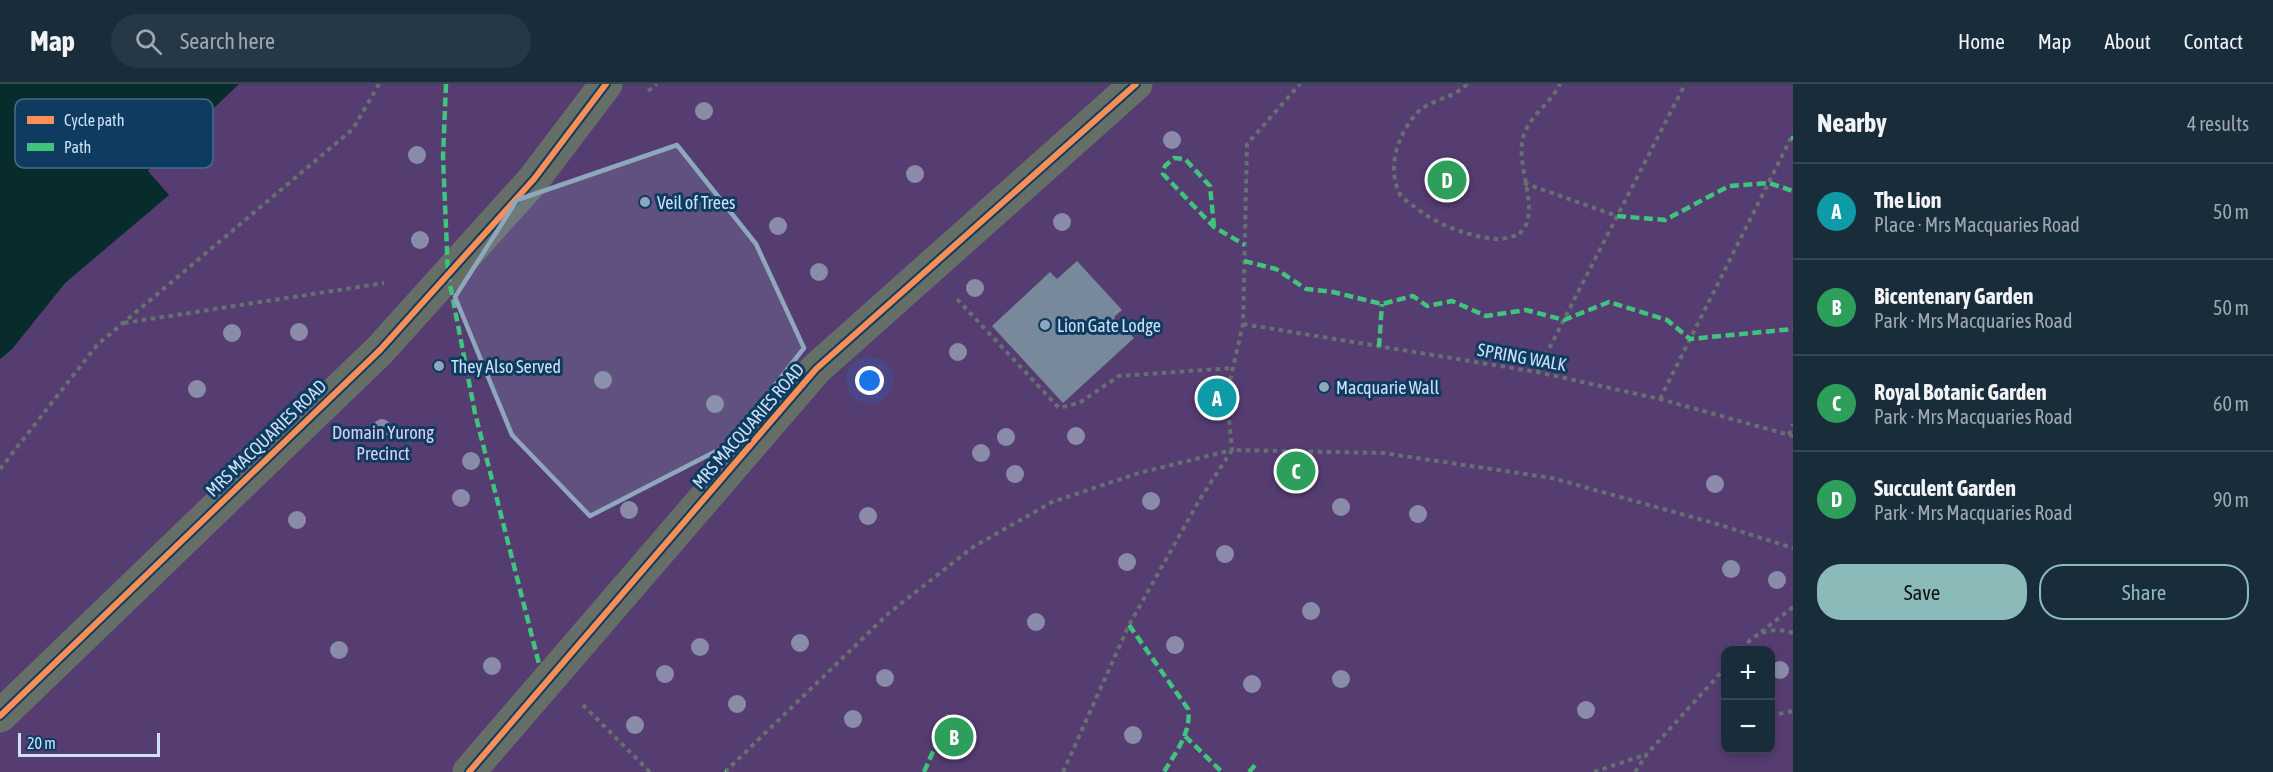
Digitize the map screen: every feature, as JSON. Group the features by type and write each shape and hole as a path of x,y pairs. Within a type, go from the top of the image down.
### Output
{"street":[{"name":"MRS MACQUARIES ROAD","path":"0,716 380,350 534,179 606,84"},
{"name":"MRS MACQUARIES ROAD","path":"469,772 816,369 1136,84"}],"path":[{"path":"0,470 97,345 353,129 379,84"},
{"path":"1063,772 1129,625 1200,499 1232,450 1228,408 1233,368 1243,324 1247,144 1300,84"},
{"path":"1467,84 1462,90 1439,99 1416,113 1396,151 1393,171 1402,197 1426,216 1456,231 1499,239 1519,234 1526,224 1528,202 1524,183 1522,141 1530,122 1556,92 1560,84"},
{"path":"1537,372 1685,84"},
{"path":"1660,399 1793,134"},
{"path":"1524,183 1617,216"},
{"path":"123,323 448,274"},
{"path":"952,294 1059,408 1079,403 1119,376 1233,368"},
{"path":"1791,435 1793,424"},
{"path":"725,772 889,612 973,548 1053,502 1138,473 1232,450 1383,453 1552,478 1717,524 1793,548"},
{"path":"1745,646 1793,607"},
{"path":"1756,636 1768,630 1783,629 1793,633"},
{"path":"1635,772 1647,754 1721,672"},
{"path":"590,710 650,772"},
{"path":"1775,714 1793,711"},
{"path":"1594,772 1647,754"}],"highlighted area":[{"path":"677,145 756,244 804,348 728,445 590,516 512,435 455,297 517,200"}],"green space":[{"name":"Domain Yurong Precinct","path":"239,84 1793,84 1793,772 0,772 0,359 12,349 65,283 169,195 147,171 150,168 213,168 213,109"}],"shaded area":[{"path":"0,84 239,84 213,109 213,99 15,99 15,168 151,168 148,171 169,195 65,283 12,349 0,359"}],"building":[{"path":"1077,261 1122,310 1114,317 1134,338 1063,403 992,326 1050,272 1057,279"}],"marked path":[{"path":"446,84 443,157 448,274 475,413 539,664"},
{"path":"1214,227 1210,186 1185,159 1174,158 1165,166 1163,174 1214,227 1245,245"},
{"path":"1617,216 1665,220 1729,186 1769,183 1793,191"},
{"path":"1244,261 1276,269 1306,289 1333,292 1382,304 1413,296 1427,306 1452,301 1486,316 1526,310 1564,320 1609,302 1667,320 1690,339 1793,329"},
{"path":"1379,347 1382,304"},
{"path":"1129,625 1188,709 1189,718 1185,734 1164,772"},
{"path":"924,772 949,715"},
{"path":"1185,736 1222,772"},
{"path":"1249,772 1258,762"}],"cycle path":[{"path":"0,716 380,350 534,179 606,84"},
{"path":"469,772 816,369 1136,84"}],"place":[{"name":"Succulent Garden","path":"1447,180"},
{"name":"Veil of Trees","path":"645,202"},
{"name":"Lion Gate Lodge","path":"1045,325"},
{"name":"They Also Served","path":"439,366"},
{"name":"Macquarie Wall","path":"1324,387"},
{"name":"The Lion","path":"1217,398"},
{"name":"Royal Botanic Garden","path":"1296,471"},
{"name":"Bicentenary Garden","path":"954,737"}]}
